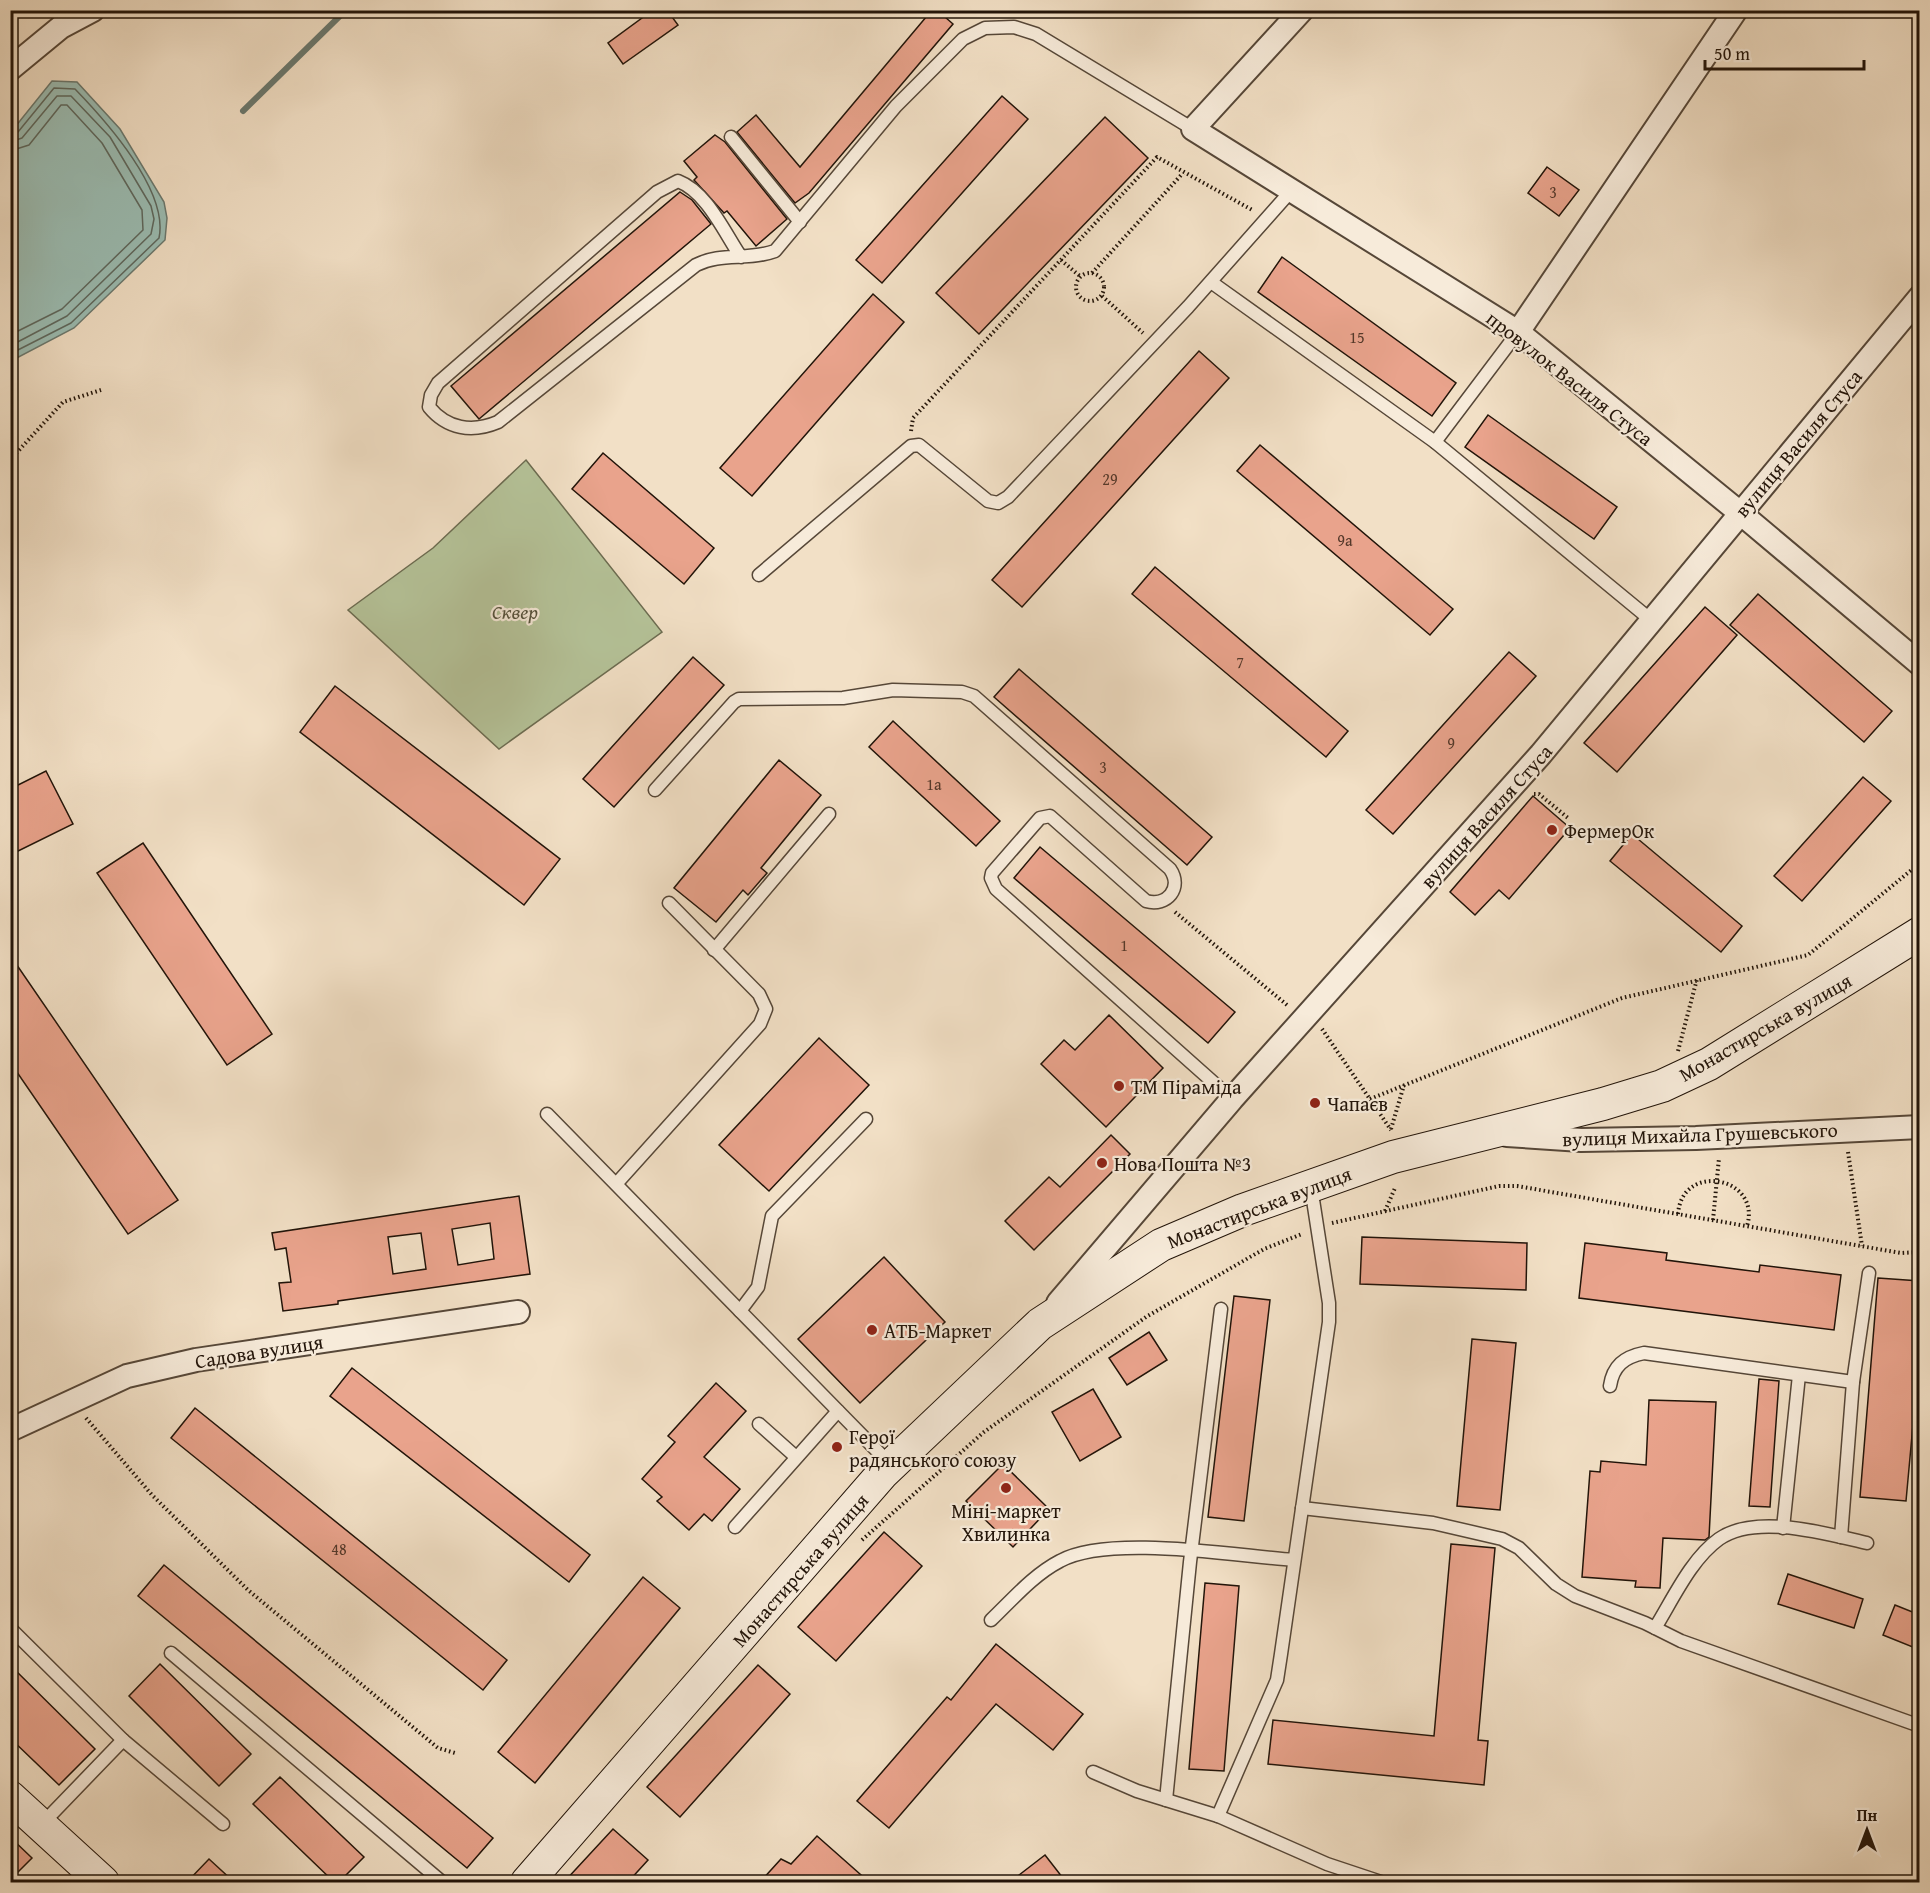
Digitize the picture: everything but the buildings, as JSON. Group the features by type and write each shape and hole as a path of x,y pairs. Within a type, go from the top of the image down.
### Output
{"main road":[{"name":"Монастирська вулиця","path":"527,1882 891,1465 1041,1324 1161,1245 1310,1184 1393,1157 1603,1104 1662,1086 1709,1064 1920,933"},
{"path":"10,1797 103,1882"}],"street":[{"path":"10,69 61,27 93,10"},
{"path":"1193,129 1302,10"},
{"path":"1518,332 1736,10"},
{"name":"провулок Василя Стуса","path":"1193,129 1518,332 1739,512 1920,664"},
{"name":"вулиця Василя Стуса","path":"1041,1324 1232,1099 1541,754 1739,512 1920,297"},
{"name":"вулиця Михайла Грушевського","path":"1480,1134 1581,1140 1920,1127"},
{"name":"Садова вулиця","path":"10,1430 127,1376 196,1360 518,1312"}],"lane":[{"path":"741,257 700,196 687,184 678,181 657,192 438,383 431,395 429,407 447,424 464,428 482,429 498,422 696,264 709,258 758,257 776,251 896,106 963,39 985,28 1014,27 1036,34 1193,129"},
{"path":"731,137 800,222"},
{"path":"759,575 911,446 919,445 988,501 998,503 1020,486 1211,282 1292,190"},
{"path":"1211,282 1435,442 1651,620"},
{"path":"1435,442 1518,332"},
{"path":"655,790 739,699 843,698 893,690 962,693 974,696 1170,869 1175,879 1174,890 1163,902 1152,903 1142,898 1050,816 1040,818 992,873 991,878 996,889 1232,1099"},
{"path":"714,950 830,814"},
{"path":"617,1183 765,1017 766,1009 759,994 669,903"},
{"path":"547,1114 891,1465"},
{"path":"740,1311 758,1287 772,1216 866,1119"},
{"path":"1218,1816 1277,1680 1329,1322 1329,1303 1310,1184"},
{"path":"1841,1538 1853,1382 1869,1273"},
{"path":"1166,1800 1191,1552 1221,1309"},
{"path":"1610,1386 1612,1376 1624,1360 1644,1353 1853,1382"},
{"path":"1783,1528 1799,1375"},
{"path":"735,1527 838,1411"},
{"path":"759,1424 796,1457"},
{"path":"1302,1508 1433,1523 1502,1539 1519,1548 1556,1584 1575,1596 1692,1645 1920,1726"},
{"path":"1655,1628 1687,1576 1718,1540 1747,1528 1783,1528 1867,1543"},
{"path":"991,1620 1044,1571 1072,1556 1108,1548 1294,1560"},
{"path":"10,1628 123,1740 223,1824"},
{"path":"171,1653 442,1882"},
{"path":"41,1825 123,1740"},
{"path":"1093,1772 1137,1791 1218,1816 1327,1864 1381,1882"}],"path":[{"path":"911,446 913,418 1157,157 1268,218"},
{"path":"1081,277 1092,273 1184,173"},
{"path":"1061,260 1081,277"},
{"path":"1092,273 1103,282 1102,296"},
{"path":"1081,277 1077,291 1083,299 1093,301 1102,296"},
{"path":"1102,296 1154,343"},
{"path":"10,460 63,402 101,390"},
{"path":"1501,799 1539,794 1568,818"},
{"path":"1370,1099 1622,998 1696,979 1808,955 1920,863"},
{"path":"1163,902 1307,1015 1391,1130 1404,1085"},
{"path":"1677,1053 1696,979"},
{"path":"1845,1130 1862,1246"},
{"path":"1713,1221 1720,1136"},
{"path":"1678,1214 1680,1203 1689,1190 1703,1182 1717,1181 1734,1187 1745,1199 1749,1215 1747,1226"},
{"path":"859,1544 984,1432 1146,1317 1264,1249 1317,1228 1499,1186 1517,1186 1901,1253 1920,1252"},
{"path":"1384,1211 1395,1188"},
{"path":"71,1402 152,1495 248,1590 438,1749 454,1753"}],"green space":[{"name":"Сквер","path":"526,460 662,632 499,749 348,610 433,548"}],"water":[{"path":"52,81 77,82 120,129 164,202 167,218 165,240 74,328 11,361 11,132"}],"waterway":[{"path":"243,111 346,10"}],"place":[{"name":"ФермерОк","path":"1552,830"},
{"name":"ТМ Піраміда","path":"1119,1086"},
{"name":"Чапаєв","path":"1315,1103"},
{"name":"Нова Пошта №3","path":"1102,1163"},
{"name":"АТБ-Маркет","path":"872,1330"},
{"name":"Герої радянського союзу","path":"837,1447"},
{"name":"Міні-маркет Хвилинка","path":"1006,1488"}]}
